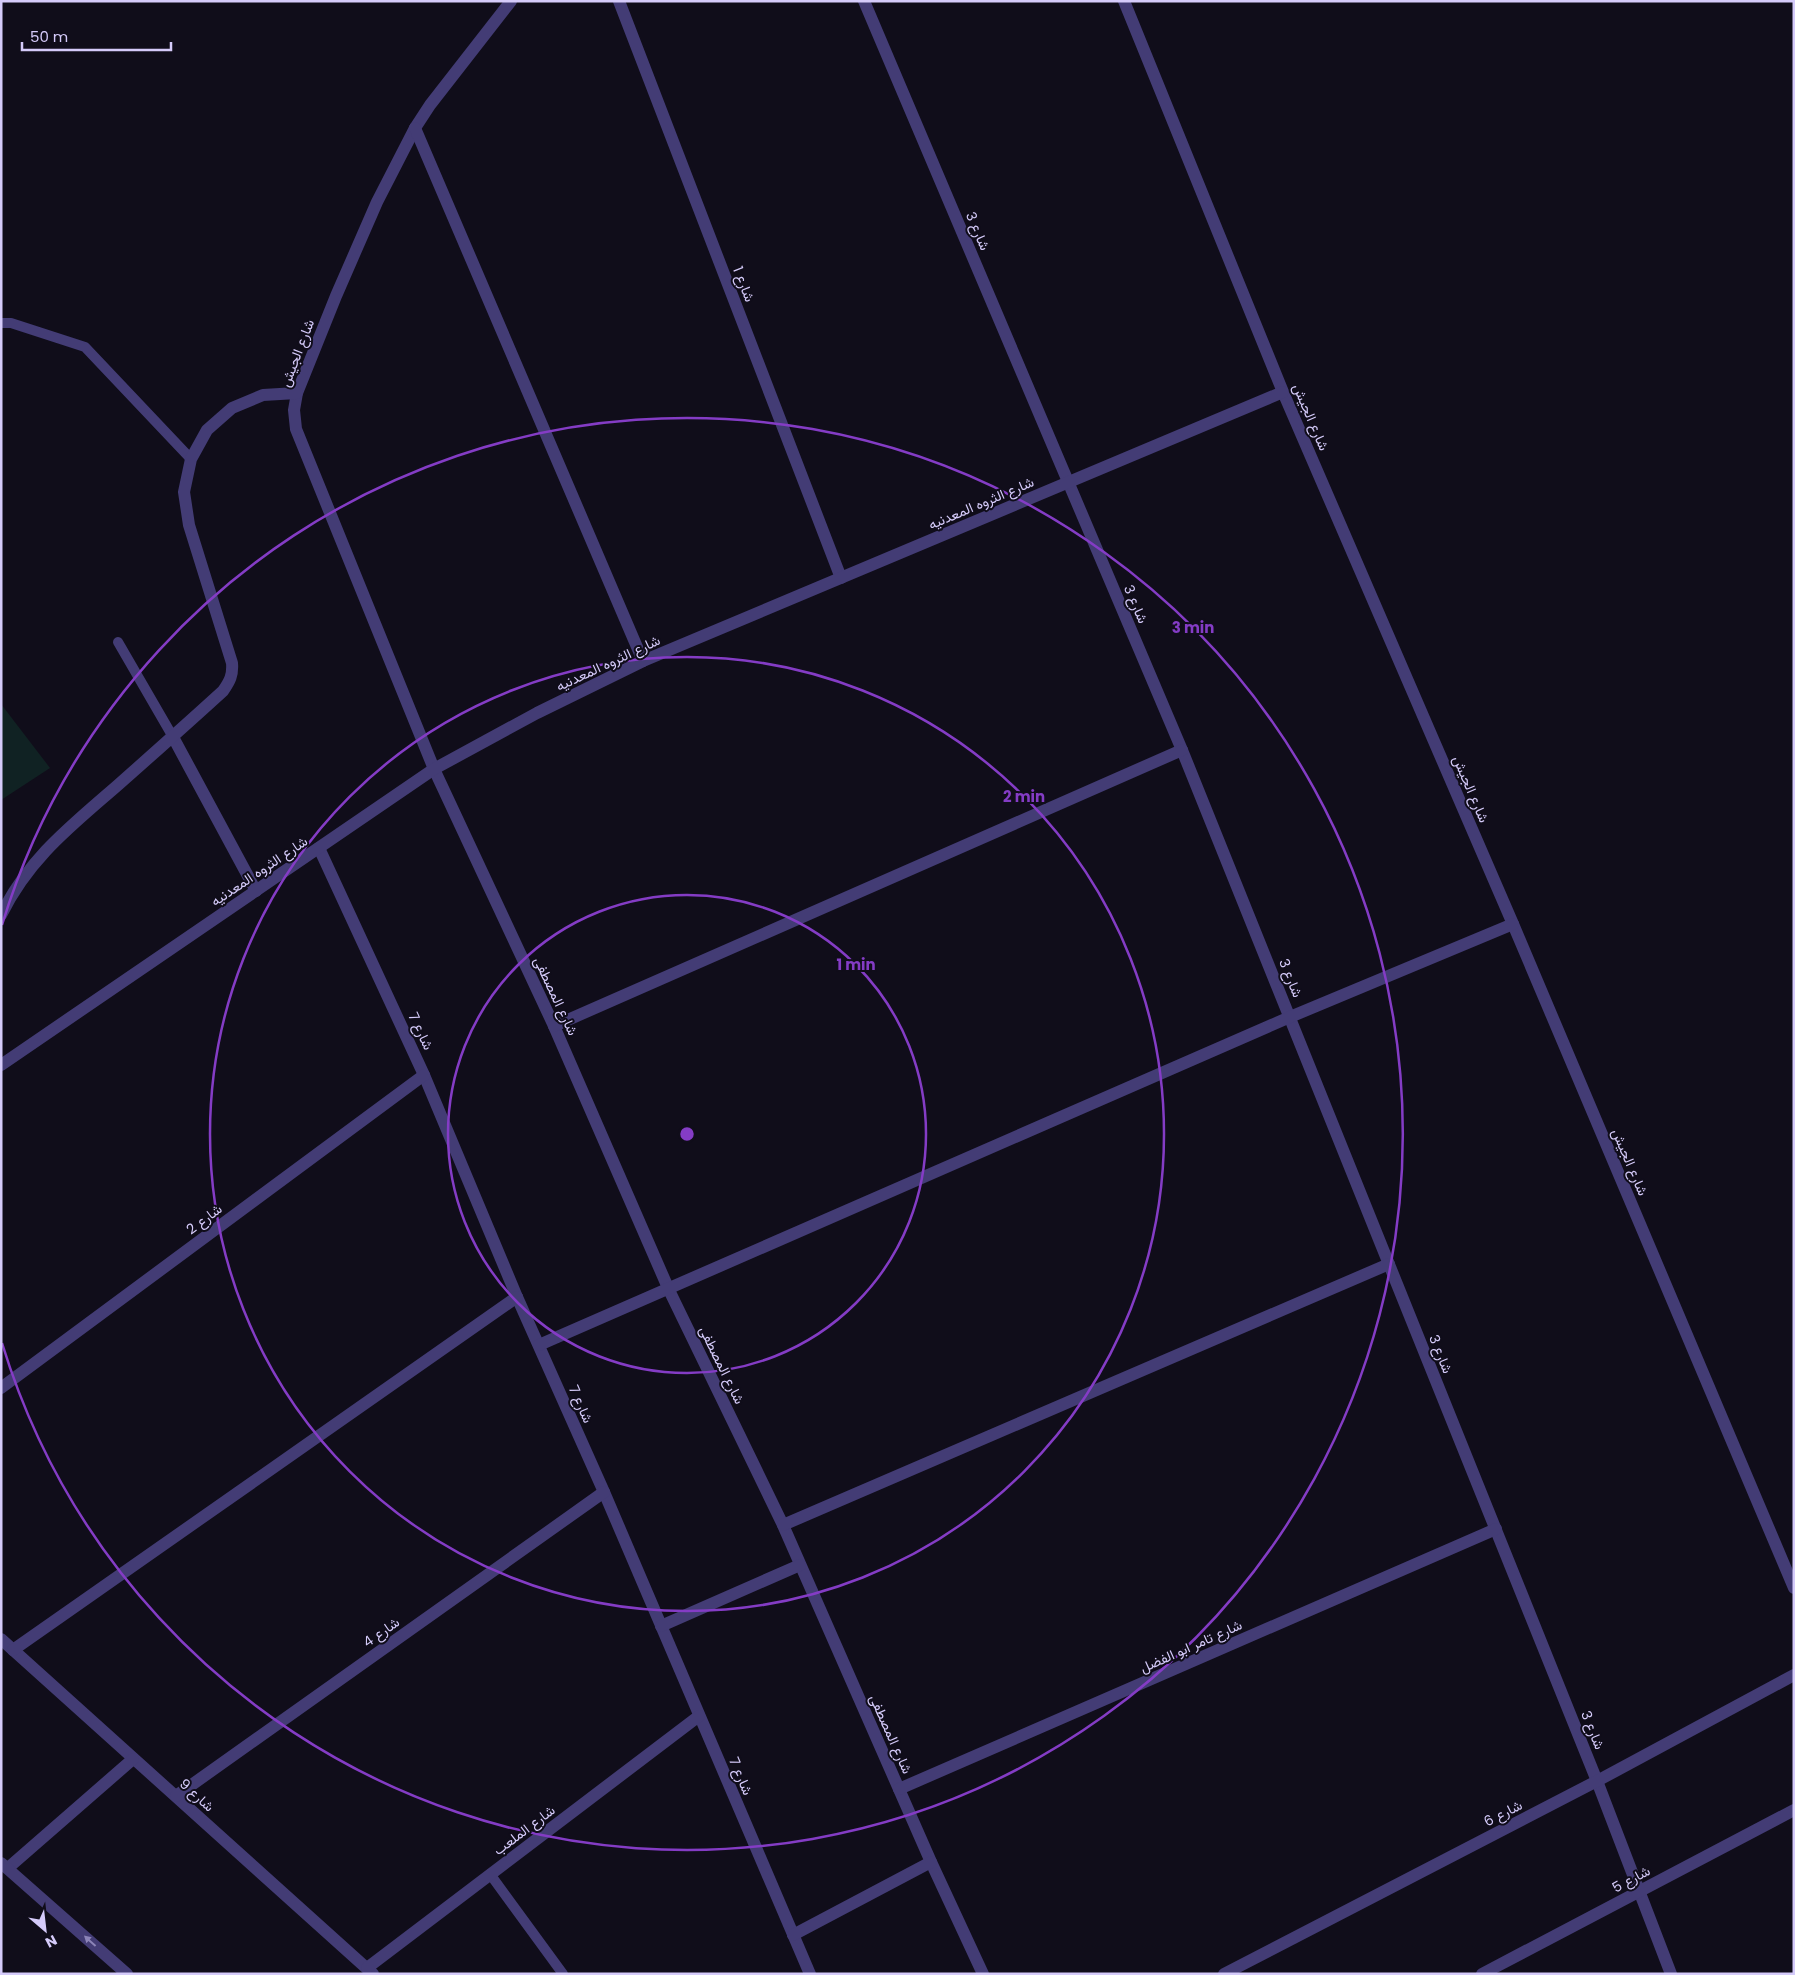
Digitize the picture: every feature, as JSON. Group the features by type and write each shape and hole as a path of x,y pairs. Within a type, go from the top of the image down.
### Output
{"street":[{"name":"شارع الجيش","path":"434,769 299,438 294,410 297,393 336,296 377,202 416,128 430,105 511,1"},
{"name":"شارع 1","path":"619,1 841,578"},
{"name":"شارع 3","path":"864,1 1182,750 1496,1529 1672,1974"},
{"name":"شارع الجيش","path":"1124,1 1283,392 1513,924 1794,1588"},
{"path":"416,128 643,661"},
{"name":"شارع الثروه المعدنيه","path":"1,1065 434,769 537,713 643,661 1283,392"},
{"path":"3,907 26,874 51,844 223,691 233,674 232,663 189,525 184,492 191,459 207,430 232,408 263,395 297,393"},
{"path":"173,737 256,890"},
{"path":"554,1026 1182,750"},
{"name":"شارع المصطفى","path":"434,769 554,1026 669,1290 782,1525 931,1862 983,1974"},
{"name":"شارع 7","path":"319,848 424,1075 517,1297 604,1492 810,1974"},
{"path":"539,1345 669,1290 1290,1017 1513,924"},
{"name":"شارع 2","path":"1,1388 424,1075"},
{"path":"782,1525 1389,1264"},
{"path":"13,1650 517,1297"},
{"name":"شارع 4","path":"176,1796 604,1492"},
{"name":"شارع تامر ابو الفضل","path":"899,1790 1496,1529"},
{"path":"661,1626 800,1565"},
{"name":"شارع 9","path":"1,1639 370,1971"},
{"name":"شارع 6","path":"1224,1974 1597,1782 1794,1675"},
{"name":"شارع الملعب","path":"370,1971 490,1874 699,1716"},
{"path":"127,1974 5,1866 133,1759"},
{"name":"شارع 5","path":"1482,1974 1794,1810"},
{"path":"793,1935 931,1862"}],"lane":[{"path":"1,323 12,323 84,346 191,459"},
{"path":"118,642 173,737"},
{"path":"490,1874 563,1974"}],"shaded area":[{"path":"1,704 50,768 1,800"}]}
